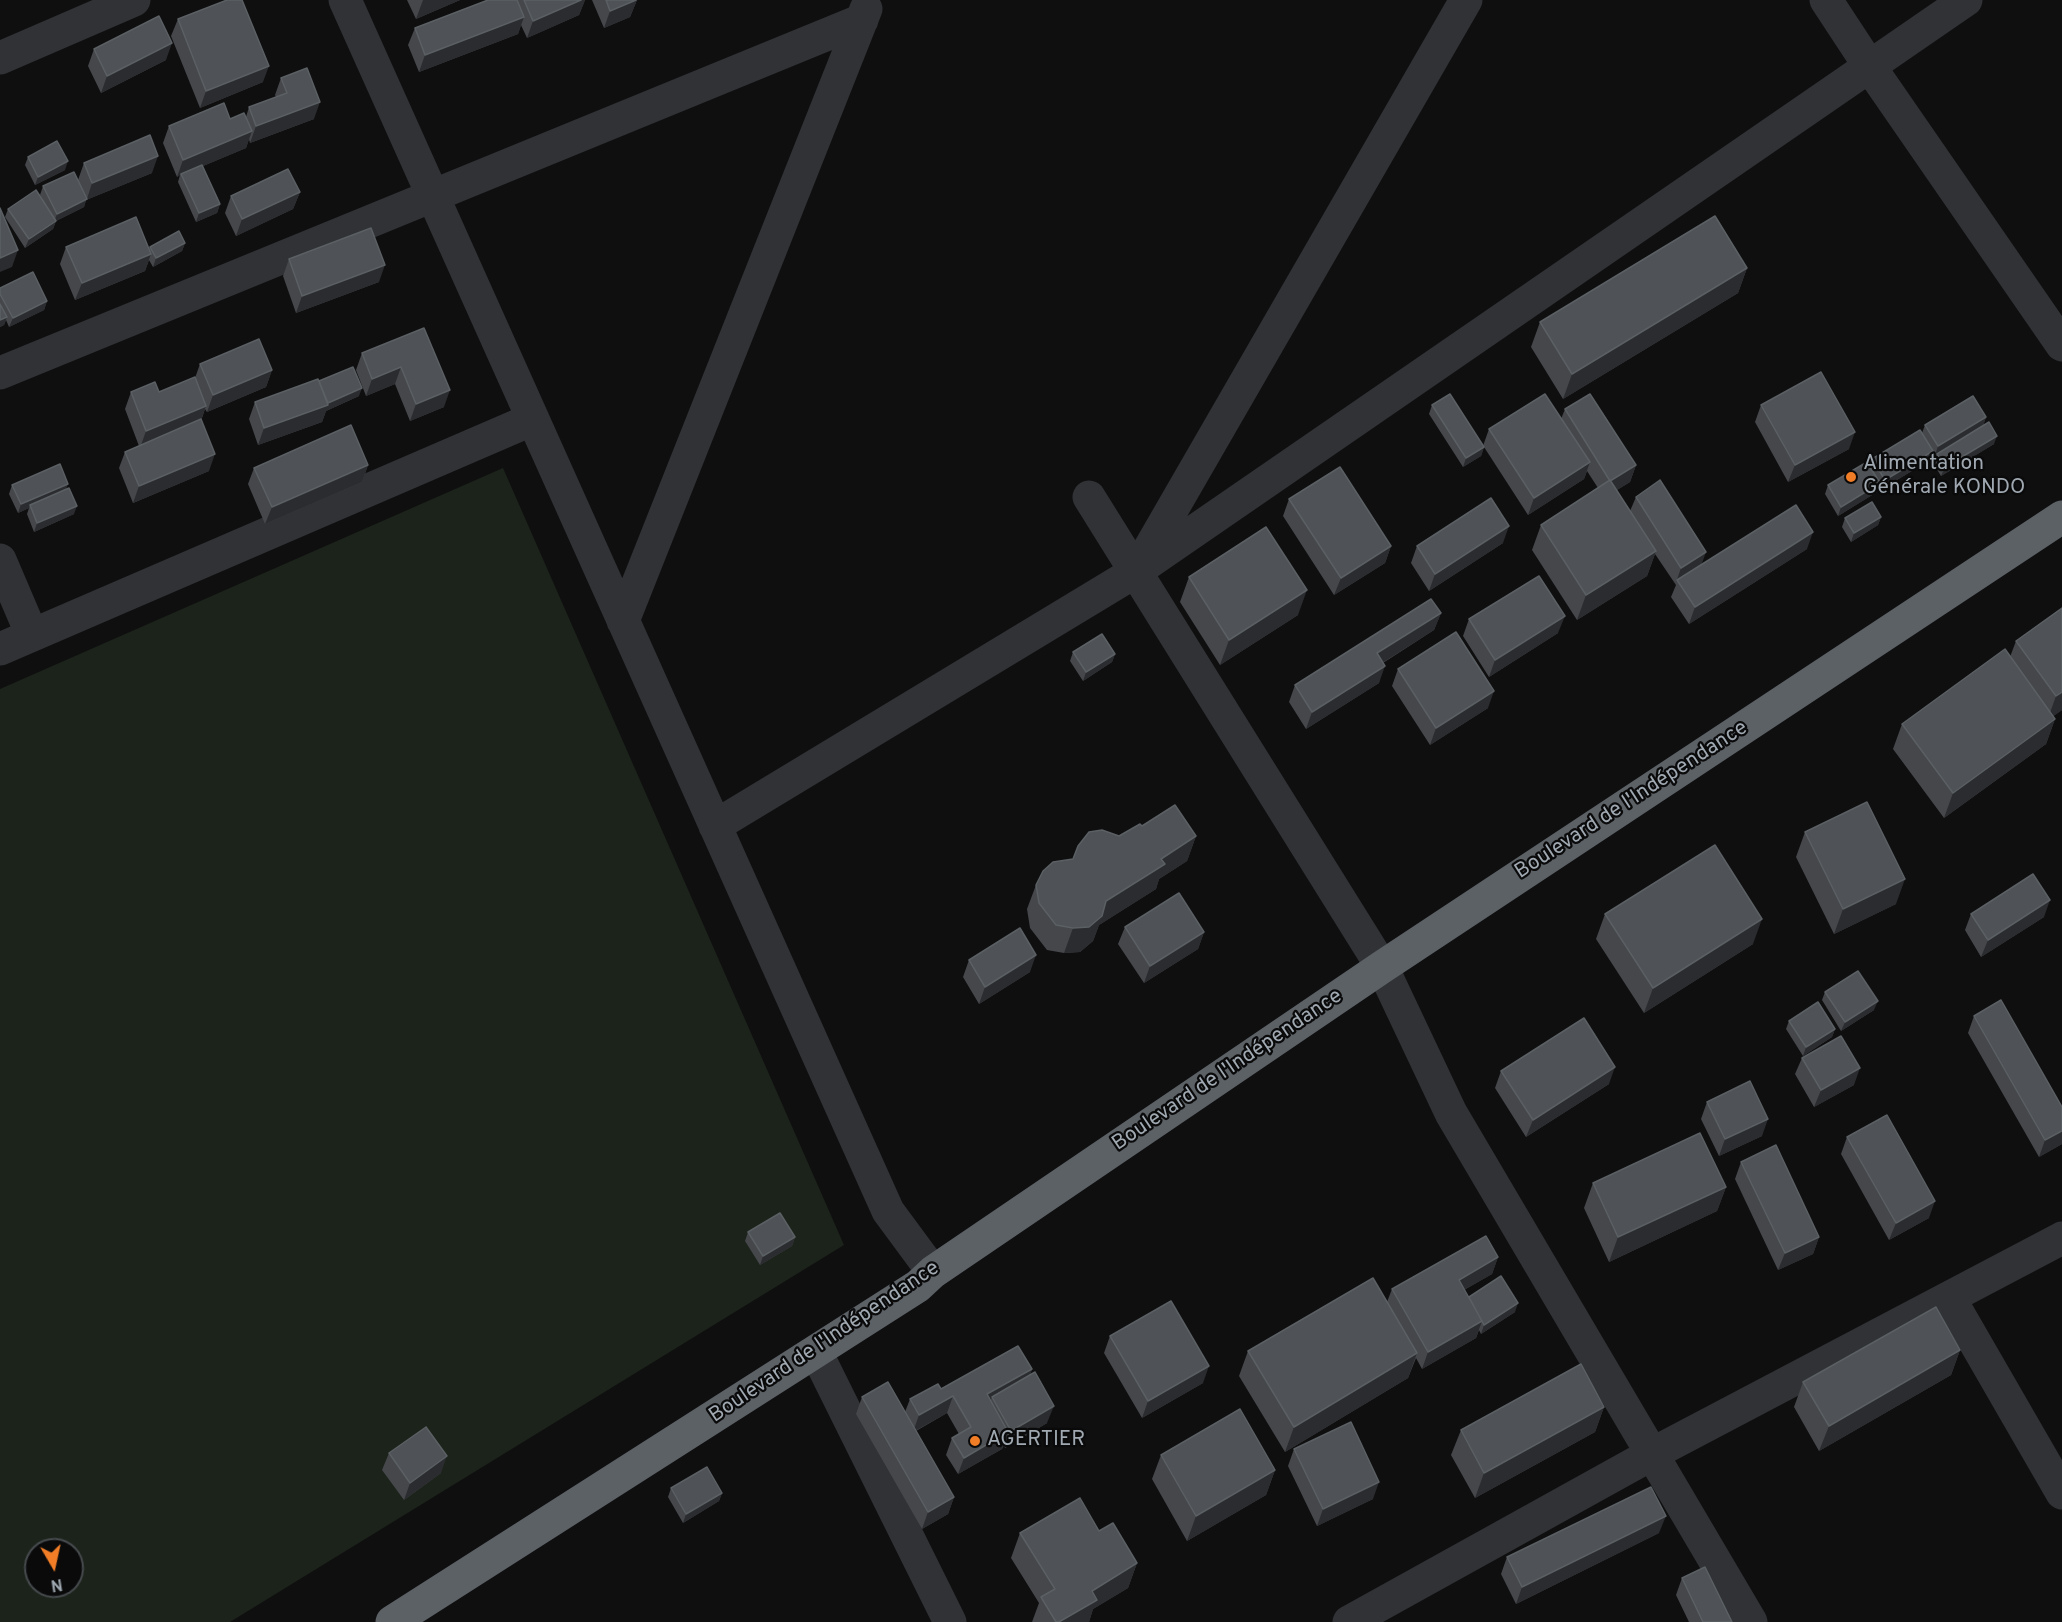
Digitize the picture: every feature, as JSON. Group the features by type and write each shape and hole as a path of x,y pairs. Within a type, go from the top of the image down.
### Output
{"highway":[{"name":"Boulevard de l'Indépendance","path":"409,1617 918,1286 933,1272 1382,967 2062,517"}],"street":[{"path":"0,58 134,0"},
{"path":"345,0 888,1211 933,1272"},
{"path":"1135,572 1466,0"},
{"path":"1826,0 2062,345"},
{"path":"715,826 1135,572 1966,0"},
{"path":"0,373 434,197 866,10"},
{"path":"623,621 866,10"},
{"path":"0,649 533,419"},
{"path":"1089,497 1382,967 1451,1113 1751,1622"},
{"path":"0,560 32,635"},
{"path":"1349,1622 1652,1454 2062,1238"},
{"path":"1950,1299 2062,1493"},
{"path":"816,1352 950,1622"}],"shaded area":[{"path":"503,468 844,1245 230,1622 0,1622 0,689"}],"building":[{"path":"227,0 242,0 269,66 206,91 178,19"},
{"path":"488,0 517,0 524,17 425,55 415,28"},
{"path":"524,0 581,0 533,21"},
{"path":"606,0 636,0 610,11"},
{"path":"159,16 172,43 107,76 94,49"},
{"path":"307,68 320,102 256,126 249,107 287,93 281,78"},
{"path":"224,103 230,119 244,113 252,131 183,160 169,126"},
{"path":"150,135 158,156 92,183 84,163"},
{"path":"57,141 68,161 38,177 28,157"},
{"path":"202,165 220,204 199,213 181,174"},
{"path":"288,169 300,192 242,219 231,196"},
{"path":"74,172 87,199 57,214 43,186"},
{"path":"36,190 56,221 29,239 8,209"},
{"path":"0,208 18,250 0,258"},
{"path":"1715,216 1747,268 1572,374 1540,322"},
{"path":"136,217 151,254 82,283 66,247"},
{"path":"371,228 385,265 302,296 289,259"},
{"path":"179,231 185,243 156,258 150,247"},
{"path":"33,272 47,301 13,318 0,294 0,288"},
{"path":"0,304 7,317 0,320"},
{"path":"424,328 450,390 416,404 401,367 372,379 362,353"},
{"path":"259,339 272,370 213,395 200,364"},
{"path":"353,367 362,388 328,403 319,381"},
{"path":"1821,372 1855,432 1795,465 1761,405"},
{"path":"195,377 206,406 146,431 131,392 155,382 159,392"},
{"path":"318,379 328,405 264,428 255,402"},
{"path":"1450,394 1484,447 1466,458 1432,405"},
{"path":"1545,394 1590,462 1534,498 1489,429"},
{"path":"1590,394 1636,465 1610,481 1565,409"},
{"path":"1973,396 1986,417 1938,446 1925,425"},
{"path":"201,419 215,454 139,486 125,452"},
{"path":"1989,422 1997,436 1945,467 1937,454"},
{"path":"351,425 368,465 272,507 254,468"},
{"path":"1920,430 1933,451 1885,480 1872,459"},
{"path":"1867,462 1880,483 1841,507 1828,485"},
{"path":"60,464 68,484 21,504 12,485"},
{"path":"1340,467 1391,546 1341,578 1289,499"},
{"path":"1610,480 1656,551 1586,595 1541,525"},
{"path":"1660,480 1706,552 1681,568 1636,497"},
{"path":"69,488 77,506 37,523 30,505"},
{"path":"1491,498 1509,526 1435,574 1417,546"},
{"path":"1872,502 1881,517 1854,533 1845,518"},
{"path":"1796,505 1813,532 1695,607 1677,580"},
{"path":"1266,527 1307,590 1229,640 1189,577"},
{"path":"1539,576 1565,616 1495,660 1469,619"},
{"path":"1431,599 1441,613 1377,653 1385,666 1312,712 1295,685"},
{"path":"2062,608 2062,692 2056,696 2016,641"},
{"path":"1456,632 1494,691 1436,728 1398,669"},
{"path":"1102,634 1115,654 1086,672 1073,652"},
{"path":"2005,649 2055,719 1953,793 1902,724"},
{"path":"1867,802 1905,879 1843,909 1805,832"},
{"path":"1175,805 1196,836 1161,859 1165,864 1106,901 1102,916 1089,927 1073,928 1056,925 1039,903 1036,885 1043,871 1053,862 1073,859 1078,846 1089,832 1102,830 1119,836 1140,824 1142,826"},
{"path":"1715,845 1762,919 1653,988 1605,914"},
{"path":"2033,874 2050,900 1988,940 1971,914"},
{"path":"1179,893 1204,932 1150,966 1125,927"},
{"path":"1020,928 1036,955 985,987 969,960"},
{"path":"1858,971 1878,1001 1845,1022 1825,992"},
{"path":"2001,1000 2062,1107 2062,1131 2045,1140 1974,1016"},
{"path":"1818,1002 1835,1029 1806,1047 1789,1021"},
{"path":"1584,1018 1615,1067 1533,1120 1501,1071"},
{"path":"1841,1036 1860,1068 1821,1090 1802,1058"},
{"path":"1750,1081 1768,1119 1725,1139 1707,1102"},
{"path":"1887,1115 1935,1201 1896,1223 1847,1137"},
{"path":"1700,1133 1726,1187 1618,1237 1593,1183"},
{"path":"1776,1145 1819,1237 1785,1253 1741,1162"},
{"path":"780,1213 795,1237 763,1256 748,1232"},
{"path":"1486,1236 1498,1257 1459,1280 1482,1321 1428,1352 1392,1289"},
{"path":"1501,1276 1518,1303 1484,1325 1469,1297"},
{"path":"1373,1278 1417,1353 1294,1427 1248,1351"},
{"path":"1171,1301 1209,1366 1148,1401 1110,1336"},
{"path":"1936,1307 1960,1350 1829,1426 1803,1382"},
{"path":"1018,1346 1032,1369 987,1394 1008,1432 964,1458 952,1438 971,1427 953,1396 919,1415 910,1399 938,1384 941,1389"},
{"path":"1581,1364 1604,1407 1484,1473 1461,1430"},
{"path":"1035,1372 1054,1406 1011,1431 992,1397"},
{"path":"888,1382 954,1497 928,1512 862,1397"},
{"path":"1240,1409 1275,1470 1196,1516 1161,1455"},
{"path":"1351,1422 1379,1482 1323,1509 1294,1449"},
{"path":"426,1427 447,1456 410,1483 389,1453"},
{"path":"707,1467 722,1493 686,1514 671,1488"},
{"path":"1651,1487 1666,1516 1522,1587 1507,1557"},
{"path":"1080,1498 1099,1531 1113,1523 1137,1563 1092,1591 1097,1600 1056,1622 1041,1597 1055,1589 1020,1533"},
{"path":"1705,1567 1732,1622 1703,1622 1682,1578"}],"place":[{"name":"Alimentation Générale KONDO","path":"1851,477"},
{"name":"AGERTIER","path":"975,1441"}]}
